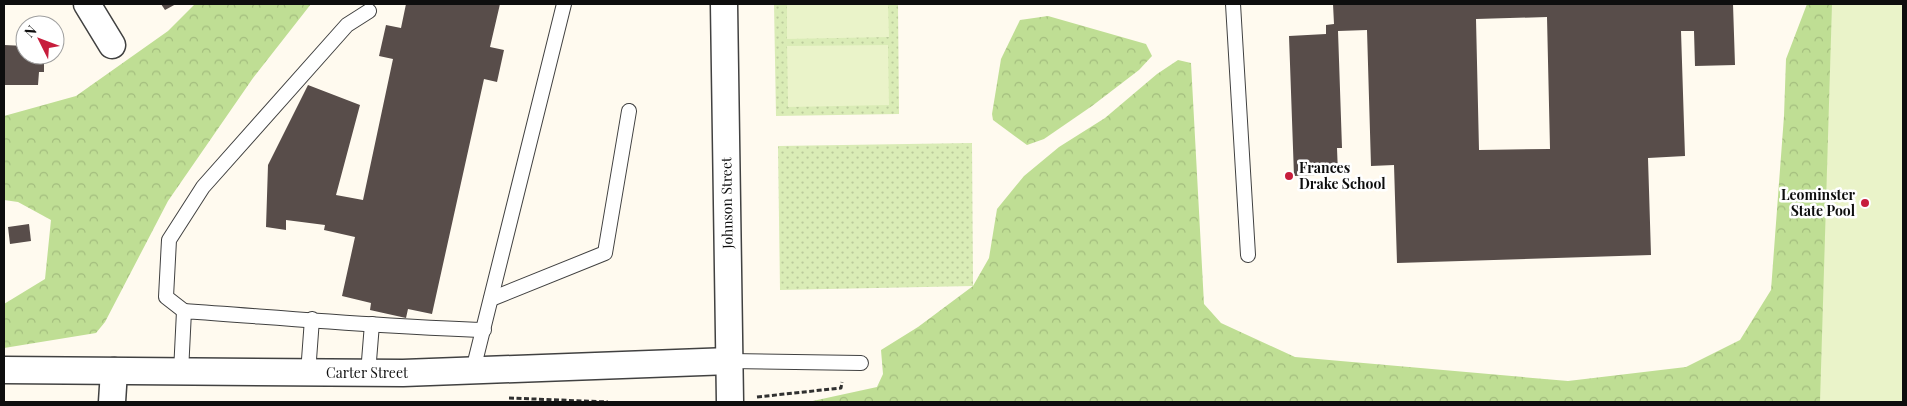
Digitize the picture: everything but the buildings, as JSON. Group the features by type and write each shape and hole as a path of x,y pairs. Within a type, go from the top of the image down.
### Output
{"street":[{"path":"87,4 112,45"},
{"name":"Johnson Street","path":"724,4 730,361 739,400"},
{"name":"Carter Street","path":"4,370 368,373 730,361"},
{"path":"112,402 114,372"}],"lane":[{"path":"473,370 564,4"},
{"path":"1233,4 1248,255"},
{"path":"369,11 347,24 203,187 169,240 166,297 184,311 312,319 399,327 484,330"},
{"path":"491,299 605,253 630,111"},
{"path":"181,372 184,311"},
{"path":"308,372 312,319"},
{"path":"368,373 372,324"},
{"path":"730,361 861,363"}],"path":[{"path":"739,400 841,388 842,380"}],"green space":[{"path":"195,4 311,4 253,78 168,201 105,322 96,333 4,348 4,304 45,279 51,220 18,202 4,200 4,116 76,96 168,31"},
{"path":"774,4 898,4 899,114 776,116"},
{"path":"787,4 888,4 889,37 787,39"},
{"path":"1807,4 1903,4 1903,402 808,402 877,387 883,374 881,350 918,327 973,286 989,258 997,209 1024,176 1059,147 1105,118 1157,74 1178,60 1191,63 1204,304 1221,323 1295,357 1568,381 1686,367 1740,340 1771,290 1784,116 1786,59"},
{"name":"Leominster State Pool","path":"1832,4 1903,4 1903,402 1820,402"},
{"path":"1048,16 1146,44 1152,56 1139,70 1092,106 1044,139 1027,145 993,120 992,114 1001,59 1020,20"},
{"path":"888,45 889,105 788,107 787,46"},
{"path":"972,143 973,286 780,290 778,146"}],"place":[{"name":"Frances Drake School","path":"1289,176"},
{"name":"Leominster State Pool","path":"1865,203"}]}
